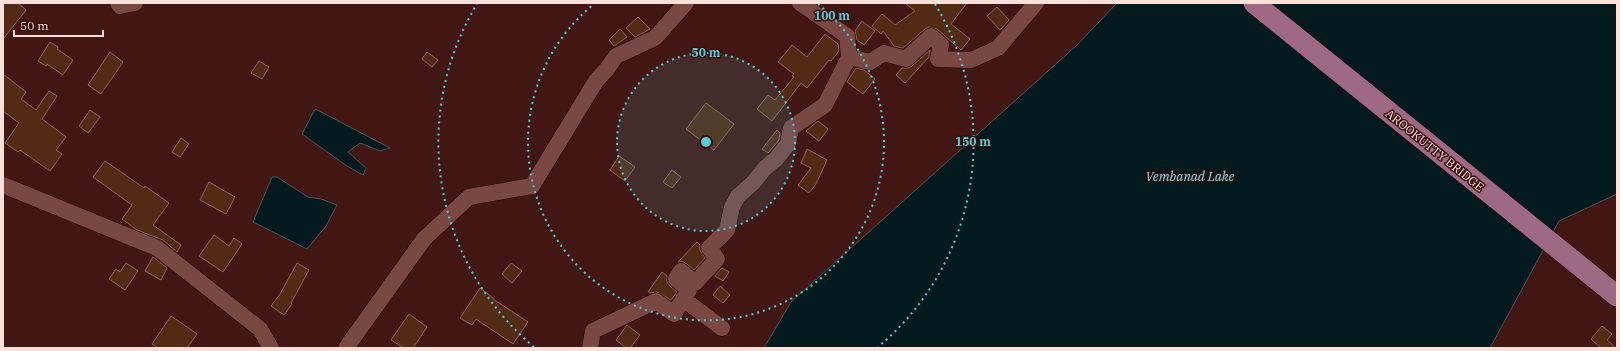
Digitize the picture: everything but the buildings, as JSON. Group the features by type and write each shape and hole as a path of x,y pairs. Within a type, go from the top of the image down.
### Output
{"main road":[{"name":"AROOKUTTY BRIDGE","path":"1254,3 1617,296"}],"street":[{"path":"118,3 120,6 135,3"},
{"path":"346,348 424,239 469,197 532,186 596,81 616,56 656,38 686,3"},
{"path":"590,348 593,331 656,301 674,314 689,290 676,279 681,271 695,283 717,259 708,248 727,230 732,207 738,196 753,184 765,168 776,159 788,144 791,128 824,104 848,57 847,36 800,3"},
{"path":"848,57 870,62 884,53 906,59 931,36 941,45 938,59 971,60 998,48 1036,3"},
{"path":"3,185 157,248 260,329 267,346"},
{"path":"683,299 722,328"}],"water":[{"name":"Vembanad Lake","path":"1117,3 1617,3 1617,194 1559,221 1490,348 764,348 791,302 1077,45"},
{"path":"315,109 390,148 380,151 360,143 348,152 366,168 363,175 347,166 302,134"},
{"path":"272,177 277,177 308,197 321,199 337,205 326,226 307,249 253,222"}]}
